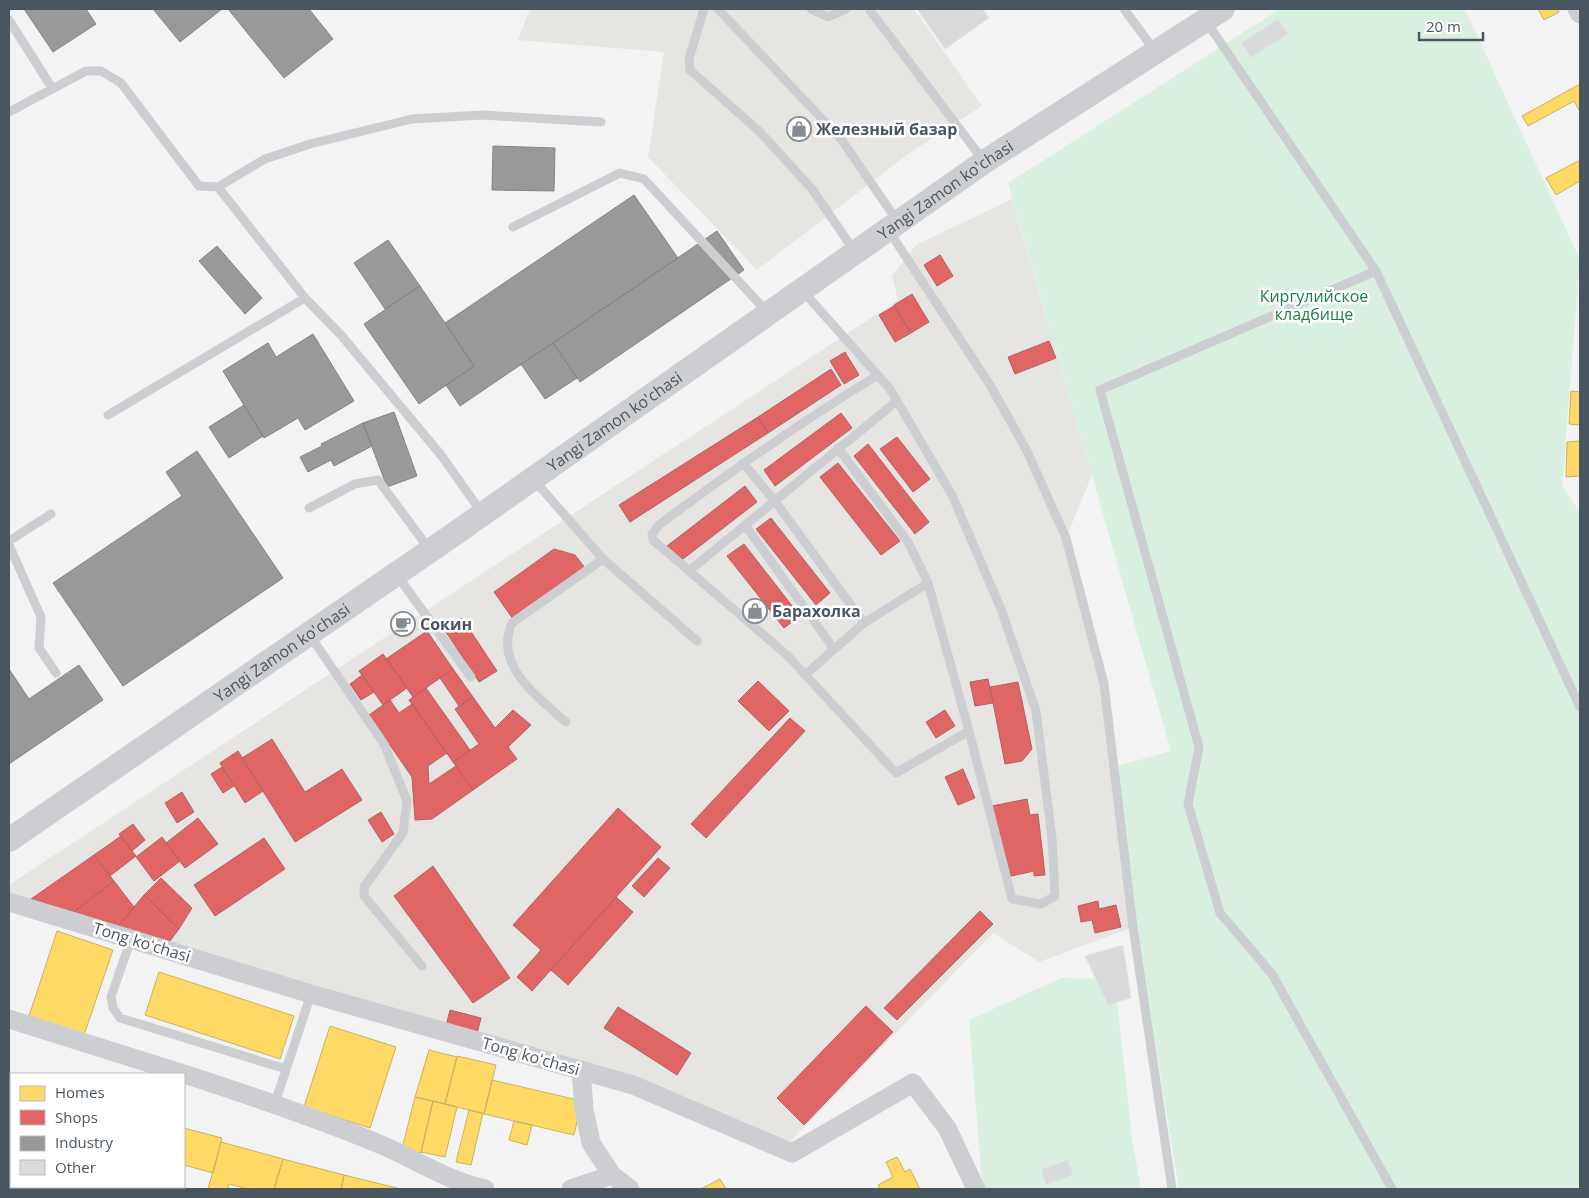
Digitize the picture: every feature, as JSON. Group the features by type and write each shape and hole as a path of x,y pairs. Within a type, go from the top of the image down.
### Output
{"street":[{"path":"1577,9 1580,14"},
{"name":"Yangi Zamon ko'chasi","path":"9,840 533,479 984,162 1214,15"},
{"name":"Tong koʻchasi","path":"9,902 311,994 633,1085 792,1153 913,1083 947,1128 976,1189"},
{"path":"9,1019 181,1073"},
{"path":"581,1070 584,1109 591,1143 612,1175 630,1189"},
{"path":"185,1074 275,1103 379,1144 422,1166 485,1189"},
{"path":"571,1189 612,1175"}],"lane":[{"path":"704,9 689,59 690,70 760,132 812,189 855,252"},
{"path":"718,9 841,139 1026,448 1066,538 1104,684 1133,927 1172,1189"},
{"path":"811,9 828,17 846,9"},
{"path":"869,9 984,162"},
{"path":"1127,10 1155,51"},
{"path":"1214,15 1376,271 1580,707"},
{"path":"9,20 52,88"},
{"path":"9,112 86,71 101,71 121,82 199,186 218,187 265,160 310,144 412,119 482,115 602,122"},
{"path":"513,227 620,173 644,179 768,314"},
{"path":"218,187 305,298 341,334 441,455 482,513"},
{"path":"1376,271 1100,390 1200,747 1188,804 1220,913 1272,974 1392,1189"},
{"path":"802,290 878,375 897,401 952,494 1001,609 1036,711 1052,838 1055,896 1040,904 1012,898 970,731 928,583 908,542 838,448"},
{"path":"108,415 305,298"},
{"path":"878,375 822,409 658,525 652,534 653,540 748,620 806,674 896,773 970,731"},
{"path":"689,571 897,401"},
{"path":"744,463 774,500 864,623"},
{"path":"533,479 603,560 697,641"},
{"path":"309,508 355,484 378,480 430,550"},
{"path":"9,541 52,514"},
{"path":"744,525 834,649"},
{"path":"9,545 42,617 39,648 56,673"},
{"path":"566,722 524,685 512,666 508,636 512,623 603,560"},
{"path":"396,574 471,677"},
{"path":"806,674 864,623 928,583"},
{"path":"309,634 384,744 407,801 403,832 364,887 364,896 422,966"},
{"path":"131,939 111,997 113,1008 120,1018 286,1069"},
{"path":"275,1103 311,994"}],"shaded area":[{"name":"Железный базар","path":"530,9 914,9 982,106 911,152 757,270 648,157 664,52 518,40"},
{"name":"Барахолка","path":"1012,199 1092,475 1066,538 1104,684 1133,927 1039,962 993,933 785,1147 617,1086 9,899 9,885 898,300 892,276 916,245"}],"green space":[{"name":"Киргулийское кладбище","path":"1280,9 1465,9 1580,260 1562,486 1580,512 1580,1189 1179,1189 1110,768 1171,751 1008,183"},
{"path":"1061,978 1115,979 1132,1139 1141,1189 984,1189 982,1184 969,1020"}],"building: Homes":[{"path":"1538,9 1558,9 1559,12 1544,20"},
{"path":"1580,84 1580,112 1574,101 1528,126 1522,116"},
{"path":"1580,160 1580,181 1556,195 1546,178"},
{"path":"1571,391 1580,392 1580,425 1569,424"},
{"path":"1580,441 1580,476 1566,477 1567,442"},
{"path":"57,931 113,950 84,1035 29,1016"},
{"path":"159,972 294,1016 280,1059 145,1015"},
{"path":"330,1026 396,1047 370,1128 304,1107"},
{"path":"429,1050 457,1057 445,1104 415,1097"},
{"path":"457,1056 496,1065 484,1114 445,1104"},
{"path":"492,1080 582,1101 574,1135 484,1114"},
{"path":"9,1089 10,1140 9,1140"},
{"path":"415,1097 433,1101 421,1153 402,1149"},
{"path":"433,1101 457,1107 445,1157 421,1152"},
{"path":"469,1110 483,1113 471,1165 456,1162"},
{"path":"514,1121 532,1125 527,1145 509,1140"},
{"path":"185,1128 222,1138 213,1173 185,1165"},
{"path":"221,1142 283,1159 274,1189 248,1189 229,1184 228,1189 208,1189"},
{"path":"897,1157 905,1172 910,1169 920,1189 880,1189 878,1185 893,1177 886,1162"},
{"path":"283,1159 344,1175 341,1189 274,1189"},
{"path":"344,1175 401,1189 341,1189"},
{"path":"10,1179 10,1188 46,1189 9,1189"},
{"path":"720,1179 726,1189 701,1189"},
{"path":"74,1188 74,1189 46,1189"}],"building: Shops":[{"path":"940,255 953,276 937,286 924,265"},
{"path":"912,294 929,322 911,333 894,305"},
{"path":"894,306 911,333 895,342 879,315"},
{"path":"1049,341 1056,358 1015,374 1008,357"},
{"path":"845,352 859,375 844,384 830,361"},
{"path":"831,369 841,385 768,433 758,417"},
{"path":"841,413 852,428 775,486 764,470"},
{"path":"758,417 768,433 630,522 619,505"},
{"path":"897,437 930,479 913,492 880,449"},
{"path":"868,444 929,522 915,534 854,456"},
{"path":"838,463 900,541 881,555 820,477"},
{"path":"745,486 757,502 679,562 667,546"},
{"path":"771,518 830,593 816,605 756,529"},
{"path":"744,544 800,616 784,628 727,556"},
{"path":"554,549 575,555 585,568 513,619 494,592"},
{"path":"462,618 497,671 479,682 444,629"},
{"path":"427,631 453,669 413,697 386,659"},
{"path":"383,654 407,688 383,705 359,671"},
{"path":"453,669 473,697 459,706 440,678"},
{"path":"362,675 374,692 361,700 350,684"},
{"path":"988,679 993,703 975,706 970,682"},
{"path":"758,681 789,711 769,731 738,701"},
{"path":"1018,682 1032,749 1022,761 1005,764 990,687"},
{"path":"426,688 470,750 453,762 409,700"},
{"path":"473,697 495,728 513,710 531,725 508,747 517,759 473,790 453,762 479,744 455,709"},
{"path":"390,700 399,713 412,704 447,753 428,766 429,784 456,766 473,790 432,819 415,820 412,777 369,715"},
{"path":"945,710 955,726 936,738 926,722"},
{"path":"790,718 805,731 706,838 691,824"},
{"path":"272,739 305,792 342,769 362,800 295,842 242,758"},
{"path":"238,751 263,791 245,803 220,763"},
{"path":"222,767 234,786 223,793 211,774"},
{"path":"963,769 975,798 958,805 945,777"},
{"path":"182,792 194,812 177,823 165,803"},
{"path":"1027,799 1030,815 1038,814 1045,875 1034,876 1034,871 1007,877 992,806"},
{"path":"618,808 661,847 532,991 517,977 541,950 513,925"},
{"path":"381,812 394,834 382,842 368,820"},
{"path":"198,818 218,844 185,868 166,843"},
{"path":"133,824 145,840 132,851 119,834"},
{"path":"121,836 136,856 110,876 94,855"},
{"path":"162,837 180,861 154,881 136,857"},
{"path":"264,838 285,869 215,916 194,885"},
{"path":"94,855 114,881 71,914 31,899"},
{"path":"658,858 670,868 644,897 632,886"},
{"path":"433,866 510,978 473,1003 394,896"},
{"path":"161,878 192,908 179,929 144,895"},
{"path":"114,881 134,907 115,930 71,914"},
{"path":"144,895 179,929 167,945 115,930"},
{"path":"616,897 633,912 568,985 551,970"},
{"path":"1098,901 1099,909 1116,905 1121,927 1095,933 1092,920 1081,922 1078,906"},
{"path":"980,911 993,924 897,1020 884,1008"},
{"path":"866,1006 893,1032 804,1125 777,1098"},
{"path":"618,1007 691,1053 677,1075 604,1028"},
{"path":"450,1010 481,1018 476,1038 445,1030"}],"building: Industry":[{"path":"24,9 86,9 96,24 53,52"},
{"path":"153,9 222,9 180,42"},
{"path":"228,9 309,9 333,39 284,78"},
{"path":"493,146 555,148 554,191 492,190"},
{"path":"634,195 678,258 460,406 446,385 474,366 445,323"},
{"path":"717,231 744,270 580,382 553,343"},
{"path":"388,240 420,286 385,309 354,263"},
{"path":"217,246 262,298 245,314 199,261"},
{"path":"420,286 474,366 419,404 364,324"},
{"path":"313,334 354,401 305,430 298,418 264,438 223,371 268,343 276,357"},
{"path":"553,343 577,378 545,399 521,364"},
{"path":"244,405 263,436 229,458 209,427"},
{"path":"394,412 417,476 387,487 363,423"},
{"path":"363,423 372,446 334,466 331,460 308,472 300,457"},
{"path":"197,451 283,578 123,686 53,583 182,496 166,472"},
{"path":"79,665 103,700 9,764 9,669 29,699"}],"building: Other":[{"path":"917,9 983,9 989,18 945,49"},
{"path":"1278,19 1288,34 1251,58 1241,43"},
{"path":"1123,945 1131,998 1108,1005 1085,956"},
{"path":"1068,1160 1073,1175 1046,1185 1041,1169"}],"place":[{"name":"Железный базар","path":"799,129"},
{"name":"Барахолка","path":"755,611"},
{"name":"Сокин","path":"403,624"}]}
